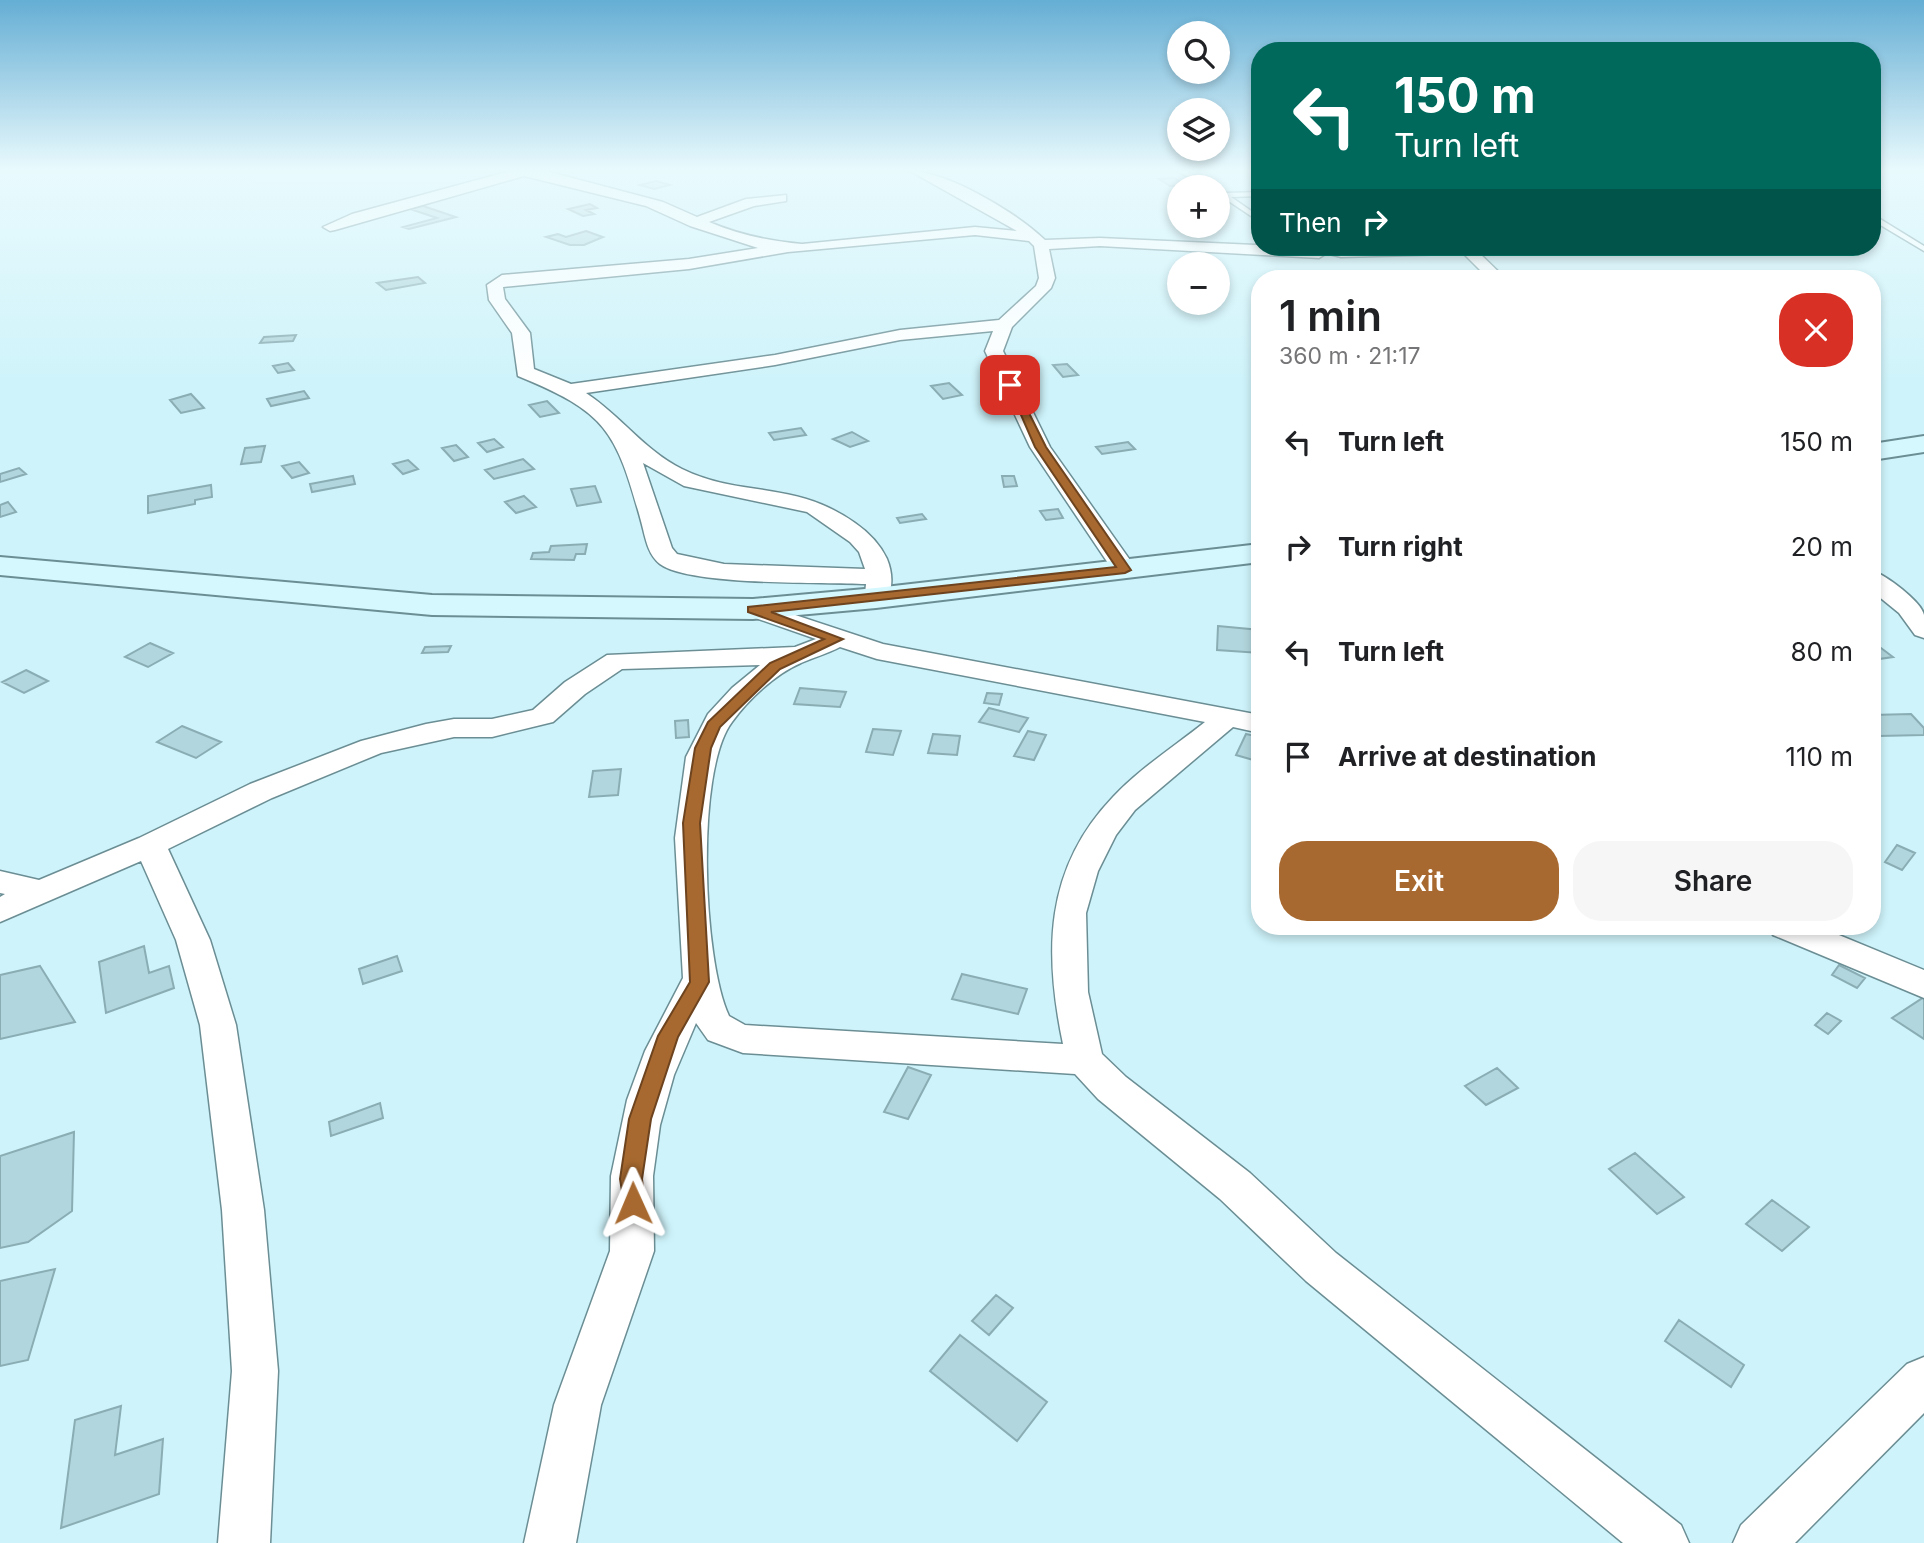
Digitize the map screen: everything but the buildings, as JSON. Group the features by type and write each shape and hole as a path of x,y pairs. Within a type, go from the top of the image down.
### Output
{"main road":[{"path":"1881,451 1924,444"},
{"path":"0,566 432,605 752,610 878,588 1125,570 1251,554"}],"street":[{"path":"764,243 788,247"},
{"path":"619,430 643,488 661,550 669,559 683,565 724,571 878,588 876,558 865,541 830,516 810,505 692,481 663,468 603,413 569,390 525,372 521,334 517,324 497,300 495,285 497,282 689,264 788,247 835,243"},
{"path":"1038,243 1047,278 1043,288 1004,325 994,351 1040,447 1125,570"},
{"path":"1127,243 1251,248"},
{"path":"1474,256 1489,270"},
{"path":"569,390 775,360 900,335 1004,325"},
{"path":"1881,586 1908,608 1924,630"},
{"path":"752,610 877,651 1244,721"},
{"path":"0,910 150,845 261,791 371,747 454,728 492,728 543,716 575,688 616,661 720,660 796,655 810,653 836,639"},
{"path":"796,655 775,666 737,701 714,725 703,748 691,823 699,982 706,1011 715,1026 743,1039 1085,1060"},
{"path":"1244,721 1124,803 1102,832 1082,871 1069,913 1070,992 1085,1060 1112,1088 1235,1186 1321,1267 1663,1543"},
{"path":"150,845 193,940 218,1025 243,1210 255,1371 244,1543"},
{"path":"0,882 42,892"},
{"path":"1806,935 1924,985"},
{"path":"550,1543 571,1437 590,1363 631,1253 635,1227 631,1179 640,1119 668,1036 699,982"},
{"path":"1759,1543 1924,1380"}],"route":[{"path":"633,1203 631,1179 640,1119 668,1036 699,982 691,823 703,748 714,725 775,666 796,655 818,650 836,639 752,610 1125,570 1040,447 1010,385"}]}
